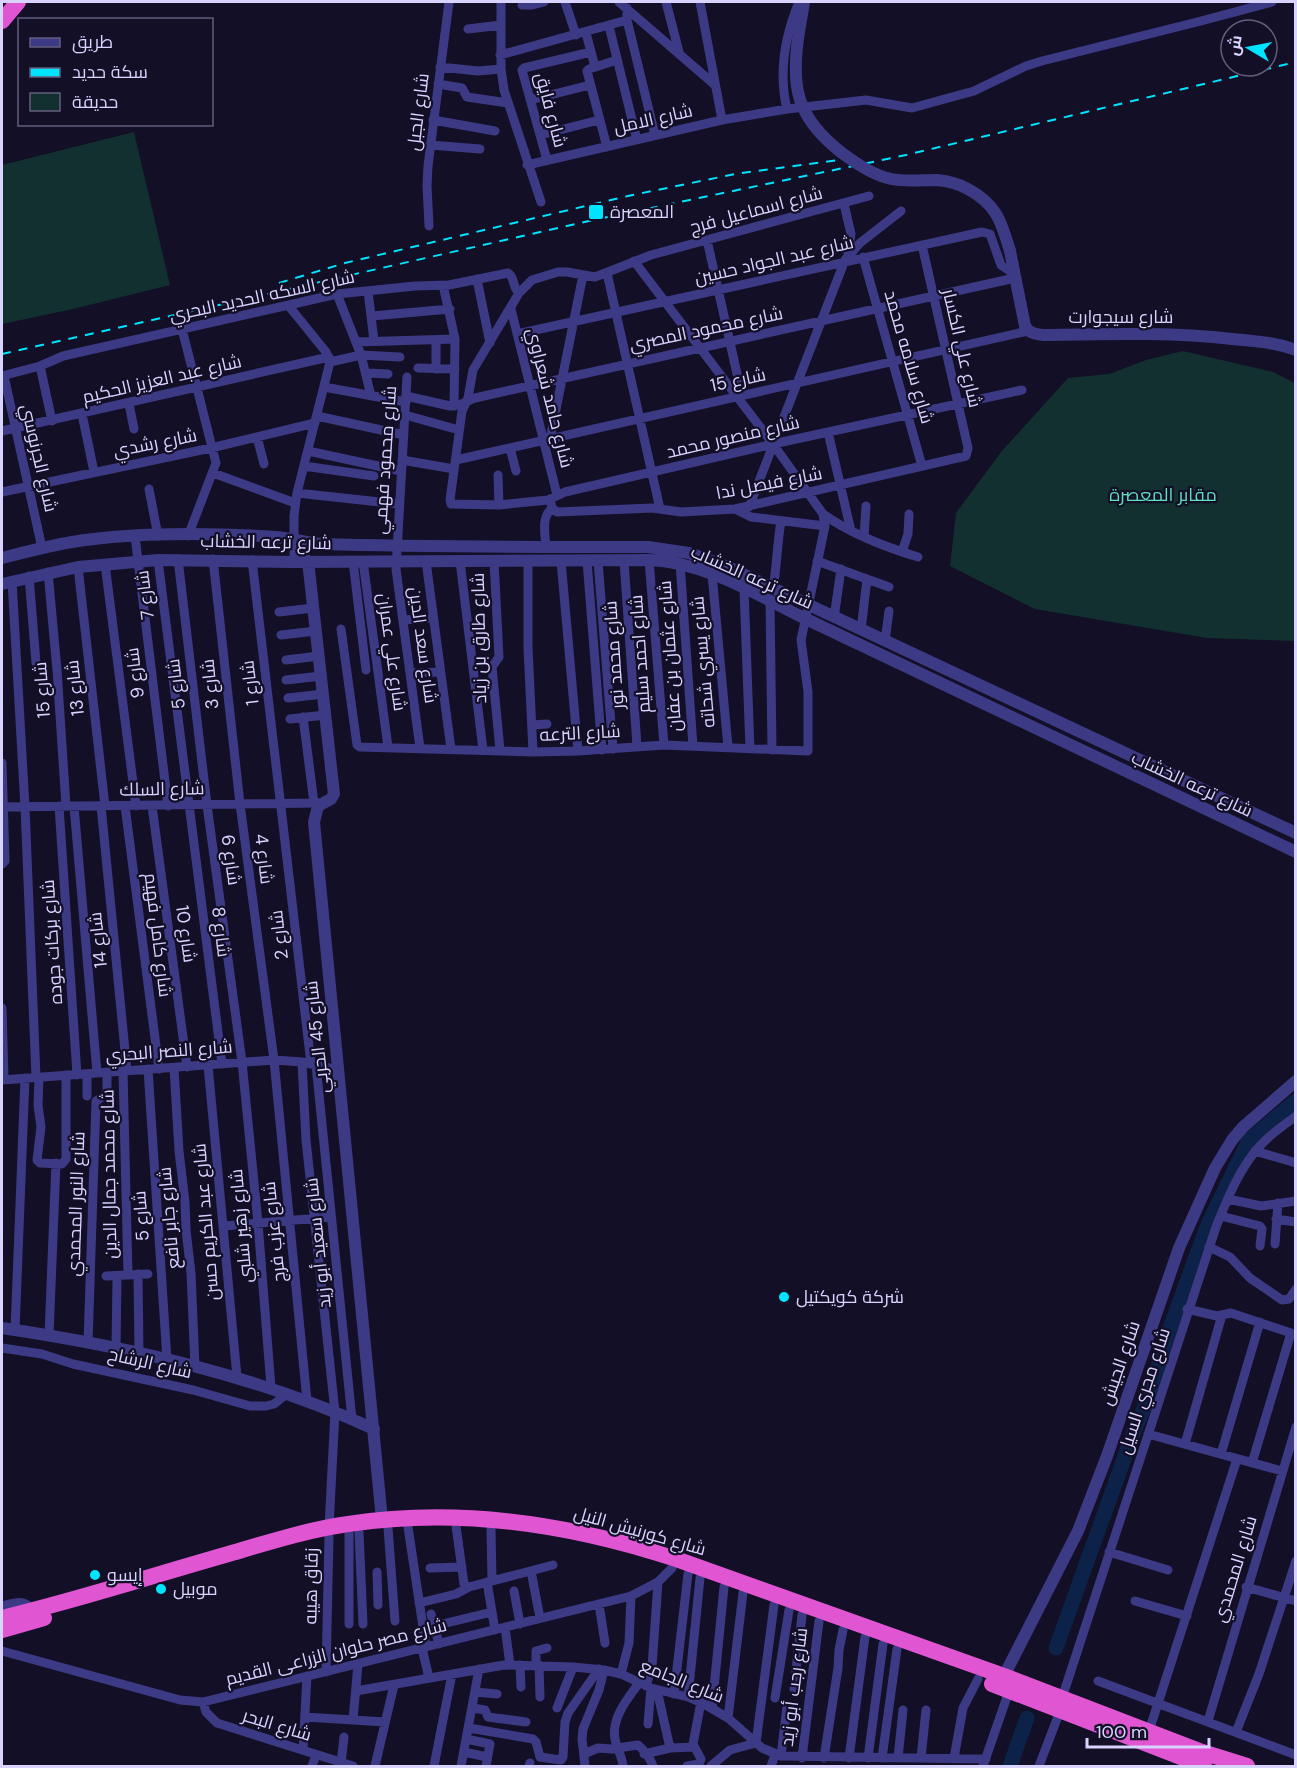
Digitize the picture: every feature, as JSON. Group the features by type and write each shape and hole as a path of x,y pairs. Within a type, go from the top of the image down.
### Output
{"highway":[{"path":"2,21 18,2"},
{"name":"شارع كورنيش النيل","path":"2,1618 261,1544 329,1532 426,1517 481,1518 547,1526 612,1539 676,1559 1061,1705 1204,1767"},
{"name":"شارع كورنيش النيل","path":"2,1630 272,1551 329,1532 354,1532 385,1524 408,1527 456,1526 532,1532 626,1553 978,1679 1007,1684"},
{"name":"شارع كورنيش النيل","path":"1061,1705 1149,1731 1247,1767"}],"street":[{"name":"شارع الجبل","path":"429,226 427,186 430,145 449,2"},
{"path":"501,2 501,69 508,103 541,202"},
{"path":"522,5 544,2"},
{"path":"576,2 565,3 576,36"},
{"path":"619,2 715,85"},
{"path":"666,2 679,52"},
{"path":"700,2 722,120"},
{"path":"787,109 783,80 784,52 788,30 799,2"},
{"path":"804,2 795,53 795,76 800,103 809,121 824,138 854,162 874,173 892,179 941,180 960,185 986,200 995,209 1001,222 1010,251 1024,326 1028,331"},
{"name":"شارع الامل","path":"527,165 722,120 787,109 866,100 912,108 974,91 1026,66 1042,61 1272,2"},
{"path":"627,8 627,20 656,135"},
{"path":"500,55 576,36 627,20"},
{"path":"468,29 501,25"},
{"path":"609,26 637,140"},
{"path":"586,33 595,67"},
{"name":"شارع فايق","path":"547,160 523,69 591,52"},
{"path":"607,147 587,71 617,60"},
{"path":"440,67 478,71 501,69"},
{"path":"438,84 462,88 466,97 508,103"},
{"path":"530,100 590,86"},
{"path":"434,120 495,131"},
{"path":"540,135 599,120"},
{"path":"430,145 480,149"},
{"name":"شارع اسماعيل فرج","path":"519,293 532,280 540,276 567,272 595,277 634,261 869,196"},
{"path":"749,507 846,260 851,239 844,204"},
{"path":"846,260 860,243 901,211"},
{"name":"شارع عبد الجواد حسين","path":"517,334 846,260 985,232 991,237 1001,265 1015,276"},
{"path":"707,240 740,396"},
{"name":"شارع علي الكسار","path":"922,244 968,450 964,457"},
{"name":"شارع سلامه محمد","path":"863,257 922,466"},
{"path":"634,261 740,396 823,514 825,526 806,620"},
{"name":"شارع السكه الحديد البحري","path":"3,376 40,366 63,356 337,294 443,285 510,273 514,288 519,293"},
{"path":"607,273 660,509"},
{"path":"547,440 583,275"},
{"name":"شارع محمود المصري","path":"453,406 467,400 562,378 1015,276"},
{"path":"477,279 490,343"},
{"path":"324,387 371,396 453,406 455,339 443,285"},
{"path":"368,291 374,341"},
{"path":"402,460 455,465 462,411 467,400 473,370 519,293"},
{"path":"337,294 361,355 371,396"},
{"path":"288,305 329,360 296,498 294,562"},
{"path":"372,316 450,309"},
{"name":"شارع حامد شعراوي","path":"511,309 530,386 547,440 553,501"},
{"path":"182,329 216,463 188,536"},
{"name":"شارع 15","path":"455,465 510,448 1028,331"},
{"name":"شارع سيجوارت","path":"1028,331 1043,335 1120,334 1215,337 1269,343 1296,350"},
{"path":"356,342 455,339"},
{"path":"436,340 436,369"},
{"name":"شارع عبد العزيز الحكيم","path":"2,431 329,360 361,355 400,357"},
{"path":"40,366 52,421"},
{"path":"418,368 455,369"},
{"path":"367,373 388,374"},
{"name":"شارع الجرنوسي","path":"3,376 42,548"},
{"name":"شارع محمود فهمي","path":"396,546 407,376"},
{"name":"شارع منصور محمد","path":"455,465 451,504 499,505 553,501 652,473 773,444 1022,390"},
{"path":"129,404 134,429"},
{"path":"82,414 94,472"},
{"path":"405,415 459,430"},
{"path":"316,420 404,435"},
{"name":"شارع رشدي","path":"2,492 211,448 316,420"},
{"path":"828,432 851,531"},
{"path":"257,437 264,464"},
{"path":"510,448 516,471"},
{"path":"308,451 400,471"},
{"name":"شارع فيصل ندا","path":"553,501 557,512 660,509 681,512 735,509 964,457"},
{"path":"304,466 374,476"},
{"path":"213,473 296,498 398,504"},
{"path":"498,475 499,505"},
{"path":"148,489 158,536"},
{"path":"546,547 545,519 553,501"},
{"path":"864,537 866,506"},
{"path":"735,509 751,518 825,526"},
{"path":"823,514 851,531 918,558"},
{"path":"902,552 908,534 909,514"},
{"path":"772,750 771,595 781,521"},
{"name":"شارع ترعه الخشاب","path":"2,558 73,542 135,536 274,537 306,543 396,546 668,549 709,559 771,595 806,620 1296,852"},
{"name":"شارع 9","path":"135,536 168,806"},
{"name":"شارع سعد الدين","path":"396,546 420,748"},
{"name":"شارع ترعه الخشاب","path":"7,582 78,567 178,559 294,562 649,560 680,563 712,574 744,589 808,606 1296,833"},
{"name":"شارع 5","path":"178,559 207,805"},
{"name":"شارع 3","path":"213,559 240,804"},
{"name":"شارع 7","path":"158,560 188,805"},
{"name":"شارع 1","path":"252,560 280,803"},
{"name":"شارع احمد سليم","path":"649,560 664,745"},
{"name":"شارع 45 الحربي","path":"308,561 334,794 331,800 318,803 314,822 385,1524"},
{"path":"358,561 366,670"},
{"name":"شارع علي عمران","path":"358,561 378,669 388,747"},
{"path":"426,561 451,749"},
{"path":"460,561 483,750"},
{"name":"شارع طارق بن زياد","path":"494,561 499,657 492,668 500,750"},
{"path":"528,561 528,648 533,752"},
{"path":"561,561 578,751"},
{"path":"593,561 608,749"},
{"name":"شارع محمد نور","path":"624,561 637,746"},
{"path":"818,561 889,587"},
{"name":"شارع عثمان بن عفان","path":"680,563 693,746"},
{"path":"105,564 136,806"},
{"name":"شارع 13","path":"78,567 103,806"},
{"path":"834,618 841,569"},
{"name":"شارع 15","path":"48,572 67,806"},
{"name":"شارع يسري شحاته","path":"712,574 728,747"},
{"path":"29,576 36,663"},
{"path":"861,630 867,579"},
{"path":"7,582 25,807 40,1127 37,1160 40,1163 56,1163 48,1335"},
{"path":"744,589 750,749"},
{"path":"279,612 313,608"},
{"path":"885,641 890,611"},
{"path":"403,620 434,618"},
{"name":"شارع الترعه","path":"347,672 357,745 360,747 533,752 664,745 805,752 809,749 808,692 801,649 806,620"},
{"path":"341,629 347,672 378,669"},
{"path":"281,635 316,631"},
{"path":"286,660 319,656"},
{"path":"410,673 440,672"},
{"path":"286,680 321,676"},
{"path":"988,706 994,692"},
{"path":"288,698 323,694"},
{"path":"290,719 325,715"},
{"path":"303,717 318,803"},
{"path":"532,725 547,724"},
{"path":"2,764 5,861 2,864"},
{"name":"شارع 2","path":"280,803 309,1064"},
{"name":"شارع السلك","path":"3,807 318,803"},
{"name":"شارع 4","path":"240,804 274,1060"},
{"name":"شارع 8","path":"188,805 222,1064"},
{"name":"شارع 6","path":"207,805 242,1062"},
{"path":"67,806 102,1073"},
{"name":"شارع بركات جوده","path":"56,1163 63,1163 66,1160 71,1075 67,806"},
{"name":"شارع 14","path":"103,806 125,1071"},
{"name":"شارع كامل فهيم","path":"125,806 154,1069"},
{"name":"شارع 10","path":"152,806 187,1066"},
{"path":"2,1008 3,1079"},
{"name":"شارع النصر البحري","path":"3,1079 274,1060 338,1070"},
{"name":"شارع عزب فرج","path":"274,1060 306,1401"},
{"name":"شارع زهير شلبي","path":"242,1062 271,1387"},
{"name":"شارع سعيد أبو زيد","path":"309,1064 331,1217 352,1419"},
{"name":"زقاق هيبه","path":"309,1064 306,1140 335,1412 329,1532 326,1672"},
{"name":"شارع عبد الكريم حسن","path":"208,1065 237,1377"},
{"name":"شارع جابر نافع","path":"174,1068 179,1151 191,1274 195,1367"},
{"name":"شارع 5","path":"154,1069 167,1360"},
{"name":"شارع محمد جمال الدين","path":"125,1071 128,1275"},
{"name":"شارع النور المحمدي","path":"88,1343 96,1102 97,1099 107,1094 102,1073"},
{"path":"87,1074 87,1096"},
{"path":"15,1330 26,1078"},
{"name":"شارع الجيش","path":"1007,1684 1078,1531 1107,1456 1179,1248 1215,1168 1227,1147 1243,1127 1296,1081"},
{"name":"شارع مجري السيل","path":"1039,1767 1061,1705 1187,1309 1221,1216 1255,1151 1265,1140 1296,1116"},
{"path":"1255,1151 1296,1163"},
{"path":"1228,1199 1261,1206 1296,1201"},
{"path":"1275,1244 1278,1203"},
{"path":"1221,1216 1260,1226 1262,1229 1260,1246"},
{"path":"224,1226 331,1217"},
{"path":"1276,1219 1296,1222"},
{"path":"1209,1247 1230,1257 1250,1278 1282,1300 1289,1299 1296,1289"},
{"path":"138,1274 139,1354"},
{"path":"106,1276 148,1274"},
{"path":"116,1349 117,1276"},
{"path":"1187,1309 1217,1316 1229,1312 1294,1333 1252,1463"},
{"path":"1185,1444 1222,1315"},
{"path":"1221,1454 1260,1322"},
{"name":"شارع الرشاح","path":"2,1328 88,1343 237,1377 288,1393 374,1429"},
{"name":"شارع الرشاح","path":"2,1348 42,1354 73,1364 193,1390 249,1406 274,1404 288,1393"},
{"name":"شارع المحمدي","path":"1208,1721 1246,1587 1296,1427"},
{"path":"1148,1434 1282,1471"},
{"path":"1149,1731 1237,1459"},
{"path":"385,1524 395,1621"},
{"path":"456,1526 464,1584 469,1587"},
{"path":"408,1527 429,1678"},
{"path":"491,1528 492,1612 515,1665 521,1687"},
{"path":"354,1532 363,1624"},
{"path":"349,1624 354,1532"},
{"path":"1109,1552 1168,1570"},
{"path":"1236,1732 1296,1561"},
{"path":"419,1603 553,1564"},
{"path":"430,1568 462,1567"},
{"path":"531,1570 540,1618"},
{"path":"377,1572 378,1605"},
{"path":"674,1694 687,1573"},
{"path":"687,1573 688,1697"},
{"name":"شارع مصر حلوان الزراعى القديم","path":"2,1651 180,1700 203,1702 631,1596 658,1582 687,1573"},
{"path":"648,1724 648,1687 652,1667 658,1582"},
{"path":"712,1708 724,1587"},
{"path":"1246,1587 1296,1601"},
{"path":"514,1591 520,1624"},
{"path":"728,1719 743,1593"},
{"path":"621,1674 628,1643 631,1596"},
{"path":"1135,1600 1187,1616"},
{"path":"2,1606 22,1602 28,1604 33,1610"},
{"path":"363,1606 394,1604"},
{"path":"599,1604 605,1642"},
{"path":"788,1610 794,1689"},
{"path":"775,1698 788,1610"},
{"path":"711,1767 730,1750 756,1743 788,1610"},
{"path":"434,1626 492,1612"},
{"path":"431,1614 439,1644"},
{"name":"شارع رجب أبو زيد","path":"807,1761 819,1621"},
{"path":"824,1758 843,1630"},
{"path":"842,1761 865,1637"},
{"path":"875,1760 890,1646"},
{"path":"875,1760 890,1646"},
{"path":"540,1697 536,1651 547,1648"},
{"path":"462,1767 483,1657"},
{"path":"353,1720 358,1664"},
{"name":"شارع الجامع","path":"356,1691 482,1668 515,1665 601,1669 621,1674 648,1687 701,1702 728,1719 756,1743 778,1755 807,1761 824,1758 842,1761 902,1761 921,1758 941,1762 954,1758 985,1763"},
{"path":"557,1708 573,1666"},
{"path":"585,1767 583,1729 599,1690 601,1669"},
{"path":"468,1728 533,1739 540,1757 551,1762 568,1713 601,1669"},
{"path":"434,1767 452,1674"},
{"path":"303,1750 307,1676"},
{"path":"954,1758 963,1708 978,1679"},
{"path":"1098,1682 1296,1755"},
{"path":"985,1763 1007,1684"},
{"path":"375,1767 394,1685"},
{"path":"623,1767 614,1731 616,1721 648,1687"},
{"path":"648,1687 670,1748"},
{"path":"475,1692 498,1694"},
{"name":"شارع البحر","path":"203,1702 206,1712 217,1723 349,1765"},
{"path":"687,1767 699,1764 701,1757 694,1747 701,1702"},
{"path":"771,1767 778,1755 787,1707"},
{"path":"472,1708 485,1710 488,1718 526,1722"},
{"path":"902,1761 903,1710"},
{"path":"921,1758 926,1710"},
{"path":"305,1717 385,1722"},
{"path":"344,1737 349,1765"},
{"path":"464,1752 487,1762 490,1746 488,1743 466,1739"},
{"path":"585,1754 598,1748 636,1745 649,1757 653,1767"},
{"path":"642,1750 694,1747"},
{"path":"312,1767 316,1755"}],"green space":[{"path":"134,132 170,285 2,324 2,165"},
{"name":"مقابر المعصرة","path":"1183,351 1273,372 1295,383 1295,641 1207,638 1035,609 950,566 956,513 1001,452 1068,378 1109,374 1146,360"}],"waterway":[{"path":"1056,1648 1134,1431 1148,1399 1171,1325 1208,1224 1249,1140 1296,1101"},
{"path":"1010,1766 1027,1718"}],"railway":[{"path":"2,354 598,219 906,155 1296,62"},
{"path":"279,283 345,263 628,196 735,174 846,159"}],"place":[{"name":"المعصرة","path":"596,212"},
{"name":"شركة كويكتيل","path":"784,1297"},
{"name":"إيسو","path":"95,1575"},
{"name":"موبيل","path":"161,1589"}]}
